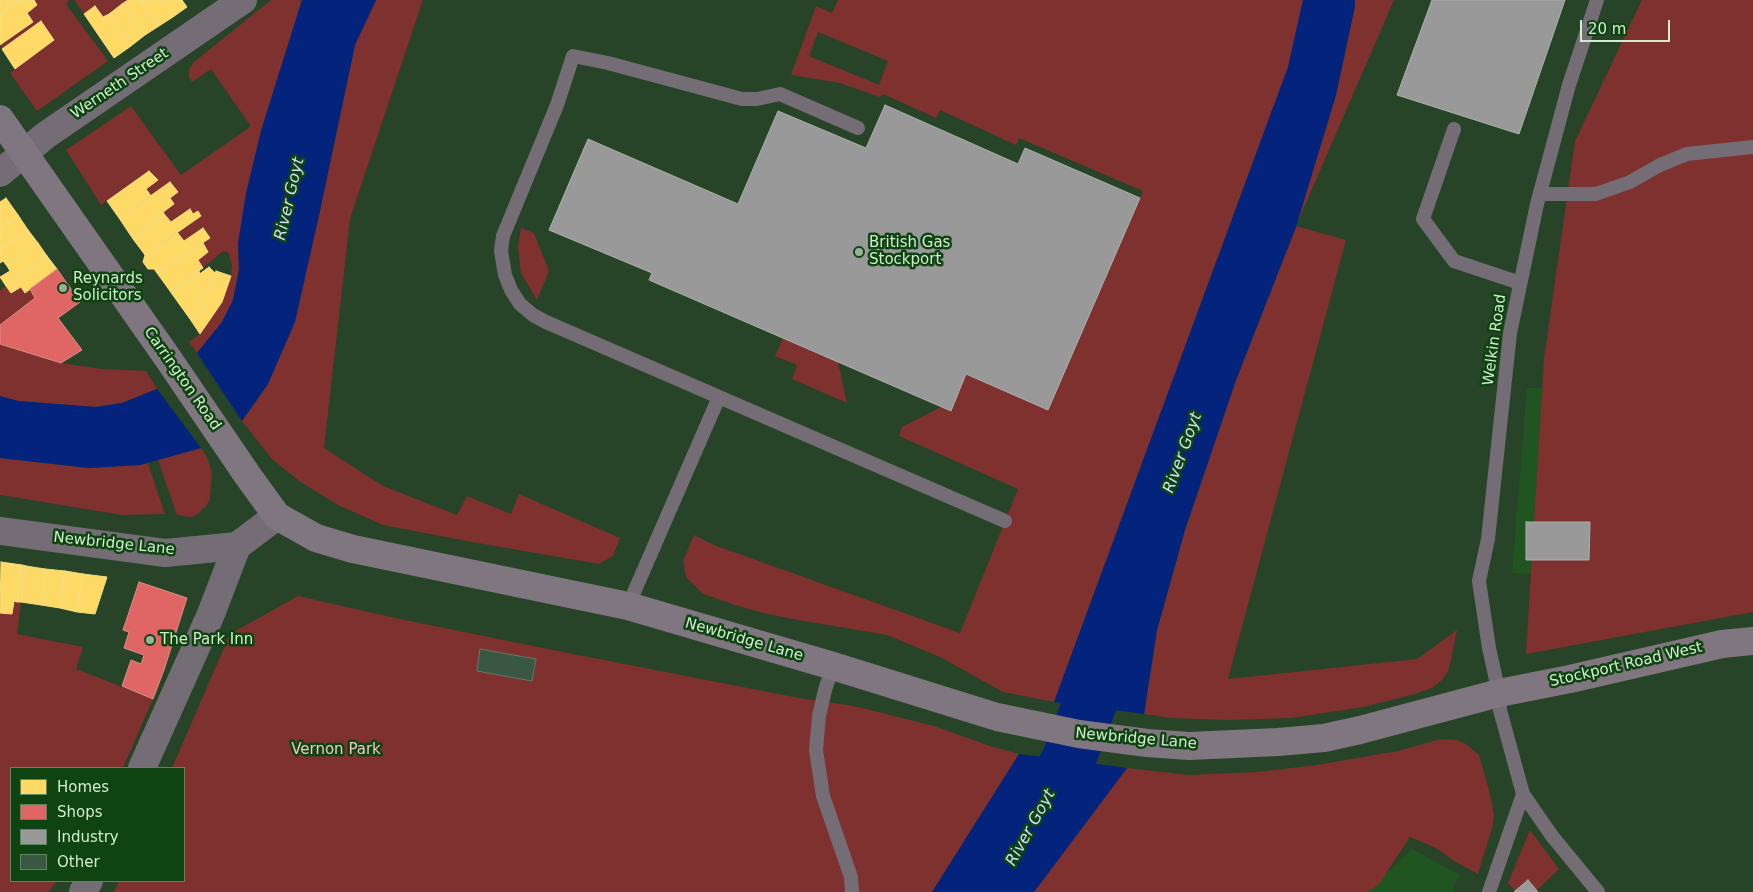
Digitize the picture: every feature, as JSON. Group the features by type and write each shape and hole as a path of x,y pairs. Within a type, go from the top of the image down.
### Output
{"main road":[{"name":"Carrington Road","path":"0,119 277,516"},
{"name":"Newbridge Lane","path":"277,516 316,538 353,549 628,606 834,666 997,717 1079,734 1147,743 1190,746 1278,742 1333,736 1499,693"},
{"name":"Stockport Road West","path":"1499,693 1570,679 1722,644 1753,641"}],"street":[{"name":"Werneth Street","path":"0,173 46,135 243,0"},
{"path":"142,767 211,614 237,546 277,516"},
{"name":"Newbridge Lane","path":"0,531 165,552 237,546"}],"lane":[{"name":"Welkin Road","path":"1597,0 1569,84 1540,194 1520,283 1510,334 1488,539 1479,581 1489,648 1499,693 1500,710 1523,794 1552,836 1598,892"},
{"path":"858,128 780,94 757,99 742,99 608,63 573,56 557,105 503,236 501,251 505,276 520,304 533,315 546,322 1005,521"},
{"path":"1454,129 1423,219 1454,262 1520,283"},
{"path":"1540,194 1596,194 1630,182 1660,165 1687,154 1753,147"},
{"path":"628,606 719,397"},
{"path":"834,666 825,690 819,716 816,750 823,796 851,876 852,892"},
{"path":"1489,892 1523,794"}],"shaded area":[{"path":"1576,387 1607,578 1512,573 1527,388"},
{"path":"1412,849 1460,875 1452,889 1455,892 1367,892"}],"green space":[{"path":"34,0 68,0 66,4 108,61 37,111 10,73 54,40 41,21 2,49 0,45 33,22 27,13 37,5"},
{"path":"74,0 128,0 103,17 95,6 84,14"},
{"path":"271,0 302,0 261,131 238,243 239,270 233,300 222,322 197,353 189,342 200,334 222,302 231,276 232,265 228,252 223,251 203,268 198,260 208,252 203,243 210,238 203,228 184,241 177,232 201,216 198,211 171,222 163,212 170,198 178,192 170,182 151,196 146,189 157,180 149,171 101,205 66,150 131,106 181,175 250,127 211,69 192,82 189,77 189,69 194,62"},
{"path":"376,0 423,0 350,219 324,448 383,486 457,515 467,496 511,514 519,494 620,538 613,556 599,564 383,525 338,505 299,481 272,459 242,421 268,384 318,220 355,45"},
{"path":"838,0 1303,0 1288,67 1054,702 1003,692 940,657 887,635 798,620 735,605 703,594 686,577 683,561 694,535 714,545 960,633 1018,489 899,436 902,427 941,407 951,411 966,374 1048,410 1143,191 1019,138 1016,145 940,110 936,118 883,94 880,97 840,83 791,75 816,6 832,13","holes":["818,32 888,61 879,85 809,56"]},
{"path":"1355,0 1394,0 1297,224 1336,95"},
{"path":"1642,0 1753,0 1753,612 1526,654 1544,359 1575,141"},
{"path":"1296,226 1346,240 1228,679 1417,659 1457,630 1449,669 1443,679 1432,688 1415,694 1363,707 1292,718 1228,720 1171,718 1144,714 1157,630 1185,530 1235,383"},
{"path":"521,228 534,233 549,271 537,300 521,273 518,246"},
{"path":"6,286 11,293 21,287 25,293 30,289 35,298 0,325 0,291"},
{"path":"783,338 838,362 847,403 792,379 797,365 775,356"},
{"path":"0,344 61,363 102,369 146,371 157,389 122,403 96,407 18,401 0,396"},
{"path":"201,448 207,457 212,473 210,499 198,514 191,517 177,515 158,460"},
{"path":"0,458 89,468 148,463 165,514 122,515 0,495"},
{"name":"Vernon Park","path":"298,596 553,650 799,698 854,706 934,726 1019,754 932,892 114,892 119,882 185,882 185,767 172,767 230,634"},
{"path":"14,601 21,602 17,634 83,647 76,669 153,699 123,767 10,767 10,882 56,882 48,892 0,892 0,613 12,614"},
{"path":"1441,739 1457,740 1466,744 1479,755 1489,790 1494,814 1493,825 1478,874 1454,861 1436,848 1410,837 1379,884 1368,892 1034,892 1127,768 1189,775 1257,772 1317,765 1398,751"},
{"path":"1530,830 1559,869 1537,890 1528,880 1515,891 1508,883"}],"water":[{"path":"302,0 376,0 355,45 295,322 268,384 242,421 197,353 222,322 233,300 239,270 238,243 246,193 261,131"},
{"path":"1303,0 1355,0 1336,95 1296,227 1236,380 1185,530 1157,630 1144,714 1054,702 1288,67"},
{"path":"157,389 201,448 140,465 89,468 0,458 0,396 18,401 96,407 122,403"},
{"path":"1019,754 1127,768 1034,892 932,892"}],"building: Homes":[{"path":"0,0 22,0 0,15"},
{"path":"22,0 34,0 37,5 27,13 33,22 0,45 0,15"},
{"path":"128,0 140,0 159,26 145,35 122,4"},
{"path":"140,0 160,0 173,17 159,26"},
{"path":"160,0 182,0 187,7 173,17"},
{"path":"122,4 145,35 131,46 109,14"},
{"path":"95,6 103,17 109,14 131,46 114,58 84,14"},
{"path":"41,21 54,40 15,69 2,49"},
{"path":"149,171 158,180 146,189 151,196 119,218 107,201"},
{"path":"170,182 178,192 170,198 174,204 131,236 119,218"},
{"path":"6,198 18,215 0,228 0,202"},
{"path":"190,209 193,214 198,211 201,216 145,255 133,239 165,215 171,222"},
{"path":"163,212 165,215 133,239 131,236"},
{"path":"18,215 28,230 0,250 0,228"},
{"path":"203,228 210,238 157,273 154,269 148,269 143,262 145,255 177,232 184,241"},
{"path":"28,230 38,243 7,266 3,261 0,263 0,250"},
{"path":"38,243 47,256 6,286 0,277 10,271 7,266"},
{"path":"203,243 208,252 198,260 203,268 170,291 157,273"},
{"path":"47,256 57,269 25,293 21,287 11,293 6,286"},
{"path":"209,267 215,273 210,287 197,297 205,309 190,319 172,294"},
{"path":"199,271 200,274 172,294 170,291"},
{"path":"216,271 231,276 222,302 200,334 190,319 205,309 197,297 210,287"},
{"path":"1,562 22,565 17,602 14,601 12,614 0,613"},
{"path":"22,565 26,566 21,602 17,602"},
{"path":"26,566 45,569 41,605 21,602"},
{"path":"45,569 65,571 60,608 41,605"},
{"path":"65,571 83,574 77,612 60,608"},
{"path":"83,574 107,577 95,614 77,612"}],"building: Shops":[{"path":"57,269 80,302 58,318 82,350 61,363 0,344 0,325 35,298 30,289"},
{"name":"The Park Inn","path":"139,582 187,598 153,699 122,686 131,660 141,664 144,655 124,648 129,632 123,630"}],"building: Industry":[{"path":"1432,0 1565,0 1519,134 1397,95"},
{"name":"British Gas Stockport","path":"885,105 1018,164 1025,148 1140,198 1048,410 966,374 951,411 649,280 652,273 549,230 588,139 738,204 778,111 866,148"},
{"path":"1526,522 1590,522 1589,560 1526,560"},
{"path":"1528,880 1538,892 1514,892 1515,891"}],"building: Other":[{"path":"480,649 536,659 532,681 477,671"}],"waterway":[{"name":"River Goyt","path":"995,892 1068,761 1115,637"}],"place":[{"name":"British Gas Stockport","path":"859,252"},
{"name":"Reynards Solicitors","path":"63,288"},
{"name":"The Park Inn","path":"150,640"}]}
